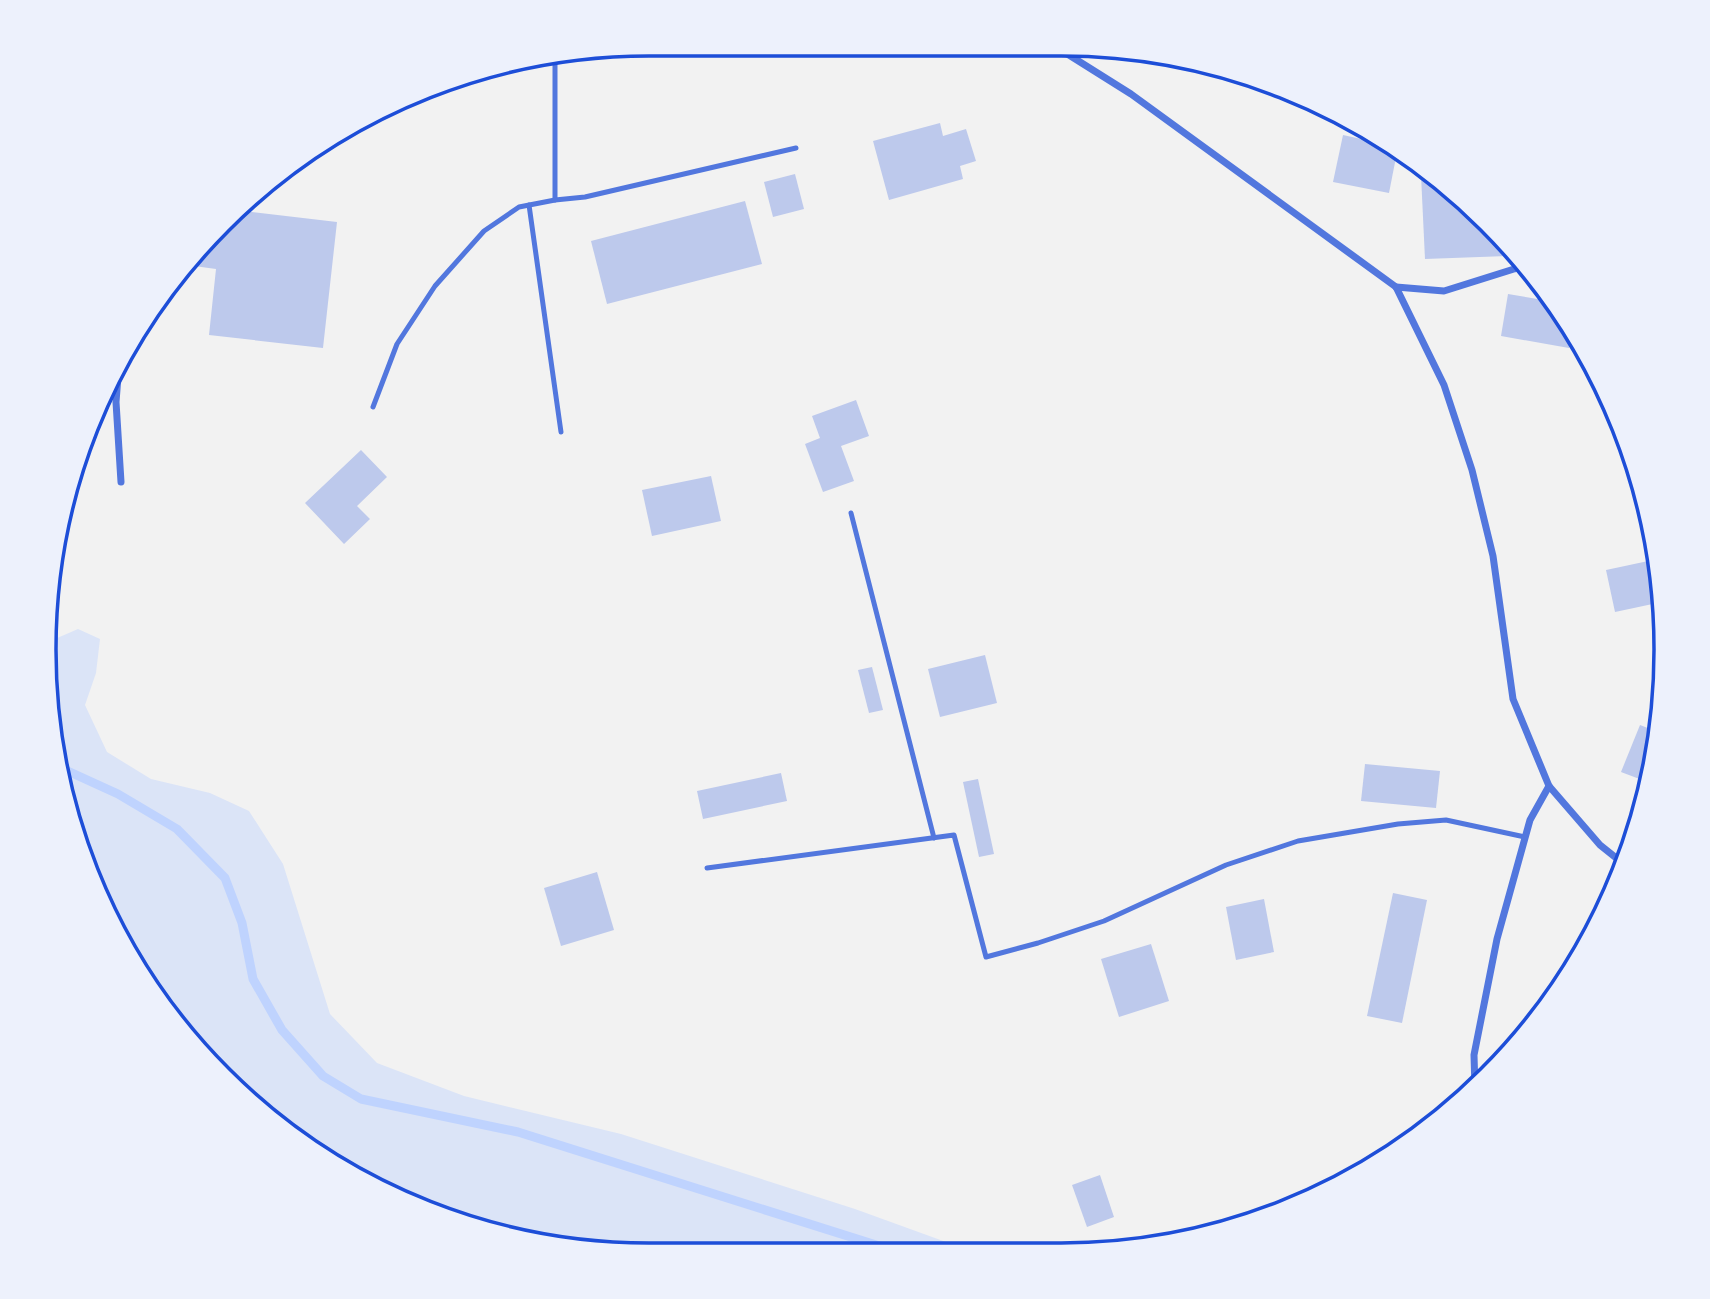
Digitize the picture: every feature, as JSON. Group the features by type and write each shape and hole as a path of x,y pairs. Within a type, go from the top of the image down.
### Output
{"street":[{"path":"1073,56 1131,94 1396,287 1444,385 1472,470 1493,555 1513,699 1549,786 1600,845 1616,858"},
{"path":"1396,287 1444,291 1515,268"},
{"path":"117,387 121,482"},
{"path":"1475,1074 1474,1055 1497,939 1530,820 1549,786"}],"lane":[{"path":"555,64 555,200"},
{"path":"373,407 397,344 435,286 484,230 519,207 585,197 796,148"},
{"path":"529,205 561,432"},
{"path":"851,513 934,838"},
{"path":"706,868 954,835 986,957 1104,921 1226,865 1298,841 1398,824 1446,820 1525,837"}],"shaded area":[{"path":"78,629 100,639 96,673 85,705 107,752 151,779 210,793 249,811 283,864 330,1014 377,1063 464,1096 621,1134 855,1209 949,1243 611,1242 534,1232 459,1212 422,1198 387,1182 320,1143 258,1096 203,1041 156,979 117,912 87,840 67,765 57,688 56,638"}],"building":[{"path":"940,123 943,136 966,129 976,161 960,166 963,179 889,200 873,141"},
{"path":"1343,135 1362,139 1395,160 1389,193 1333,182"},
{"path":"795,174 804,209 773,217 764,182"},
{"path":"1421,178 1452,203 1505,256 1425,259"},
{"path":"745,201 762,264 607,304 591,241"},
{"path":"249,212 337,222 323,348 209,335 216,269 196,266"},
{"path":"1508,294 1539,299 1569,348 1501,336"},
{"path":"856,400 869,436 841,446 854,481 823,492 805,444 820,438 812,416"},
{"path":"361,450 387,477 357,506 370,519 344,544 305,503"},
{"path":"711,476 721,521 652,536 642,490"},
{"path":"1647,561 1652,604 1615,612 1606,570"},
{"path":"985,655 997,703 940,717 928,669"},
{"path":"872,667 883,710 869,713 858,670"},
{"path":"1640,725 1649,728 1640,779 1621,772"},
{"path":"1365,764 1440,771 1436,808 1361,801"},
{"path":"781,773 787,801 703,819 697,791"},
{"path":"978,779 994,854 979,857 963,782"},
{"path":"597,872 614,930 561,946 544,888"},
{"path":"1393,893 1427,900 1402,1023 1367,1016"},
{"path":"1264,899 1274,952 1236,960 1226,907"},
{"path":"1151,944 1169,1001 1119,1017 1101,959"},
{"path":"1100,1175 1114,1217 1087,1227 1072,1185"}],"waterway":[{"path":"69,771 118,794 177,829 225,878 242,923 253,979 282,1030 323,1076 361,1099 518,1132 870,1243"}]}
